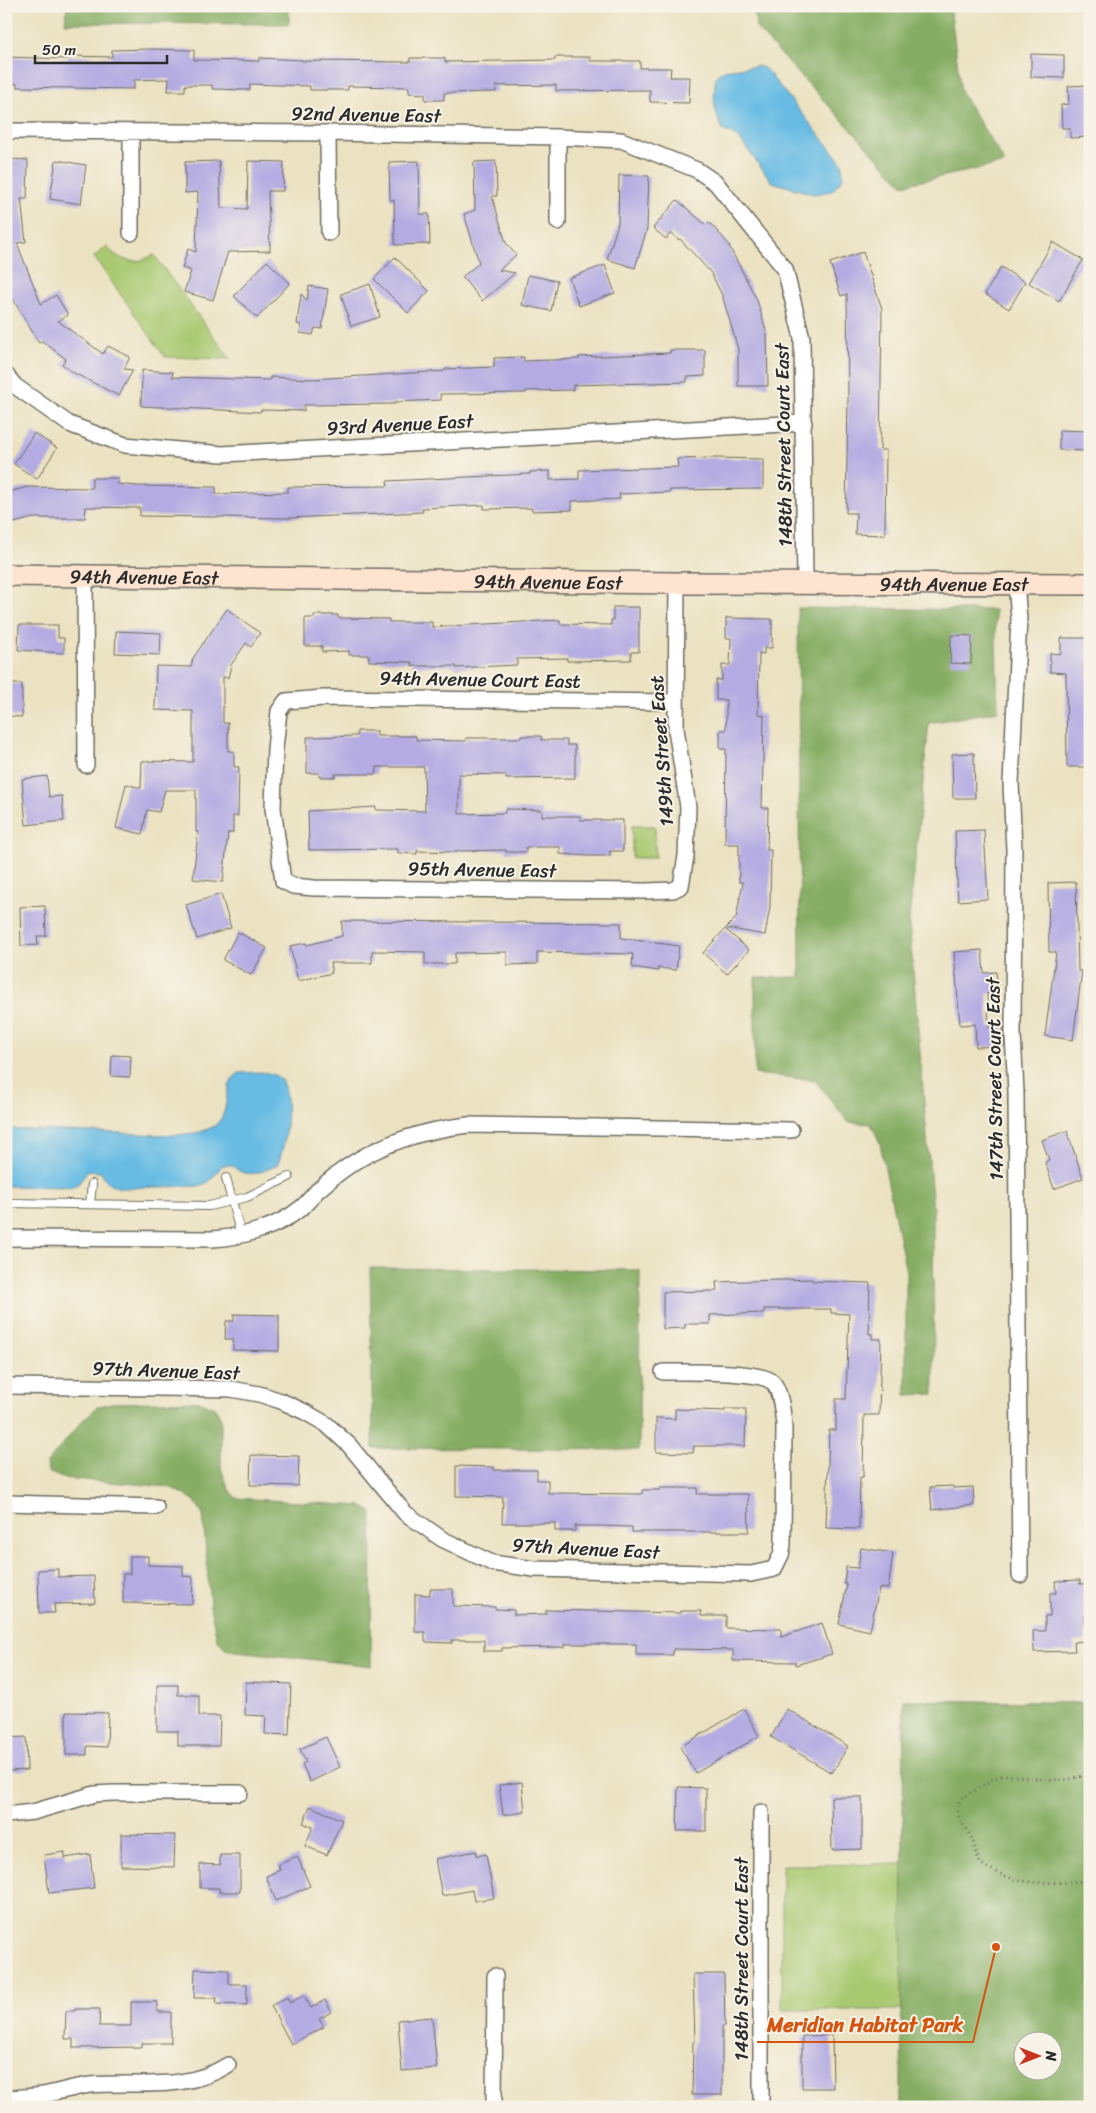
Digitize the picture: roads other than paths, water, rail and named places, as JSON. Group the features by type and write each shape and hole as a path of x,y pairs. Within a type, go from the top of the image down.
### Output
{"main road":[{"name":"94th Avenue East","path":"6,575 677,583 1090,584"}],"street":[{"name":"92nd Avenue East","path":"6,131 328,133 621,140 697,170 716,183"},
{"path":"131,132 131,233"},
{"path":"328,133 329,233"},
{"path":"558,137 558,222"},
{"name":"148th Street Court East","path":"716,183 785,269 802,338 805,582"},
{"name":"93rd Avenue East","path":"9,386 69,424 125,445 222,454 804,423"},
{"path":"85,577 86,765"},
{"name":"149th Street East","path":"677,583 674,702 678,748 687,790 688,807 686,856 681,886"},
{"name":"147th Street Court East","path":"1016,583 1019,619 1011,783 1014,850 1013,1025 1016,1092 1020,1575"},
{"name":"94th Avenue Court East","path":"283,881 274,808 275,749 279,711 286,701 324,698 674,702"},
{"name":"95th Avenue East","path":"283,881 293,886 314,888 646,891 673,890 681,886"},
{"path":"6,1238 212,1239 241,1236 271,1226 287,1218 302,1208 332,1179 366,1155 405,1138 447,1127 468,1125 791,1130"},
{"name":"97th Avenue East","path":"6,1386 232,1389 282,1401 326,1424 343,1440 405,1513 458,1548 492,1563 534,1569 564,1570 751,1574 774,1570 781,1555 783,1536 784,1425 776,1386 771,1381 759,1377 733,1374 663,1372"},
{"path":"6,1503 156,1507"},
{"path":"6,1815 33,1812 95,1794 240,1793"},
{"name":"148th Street Court East","path":"761,1812 761,2107"},
{"path":"494,1976 494,2107"},
{"path":"6,2098 30,2097 91,2085 172,2084 195,2080 228,2065"}],"lane":[{"path":"6,1203 209,1206 232,1202 289,1177"},
{"path":"226,1178 241,1236"},
{"path":"90,1204 92,1184"}],"water":[{"path":"756,66 764,68 769,73 842,163 843,178 832,191 814,194 772,182 738,137 723,130 717,116 715,104 716,76 724,70"},
{"path":"260,1072 271,1074 280,1079 284,1086 287,1109 285,1136 280,1159 276,1166 259,1172 248,1173 237,1170 232,1165 222,1165 210,1181 200,1186 121,1188 109,1183 101,1172 87,1171 79,1183 72,1187 6,1186 6,1129 162,1135 200,1132 220,1121 230,1085 233,1078 239,1073"}],"place":[{"name":"Meridian Habitat Park","path":"996,1947"}]}
